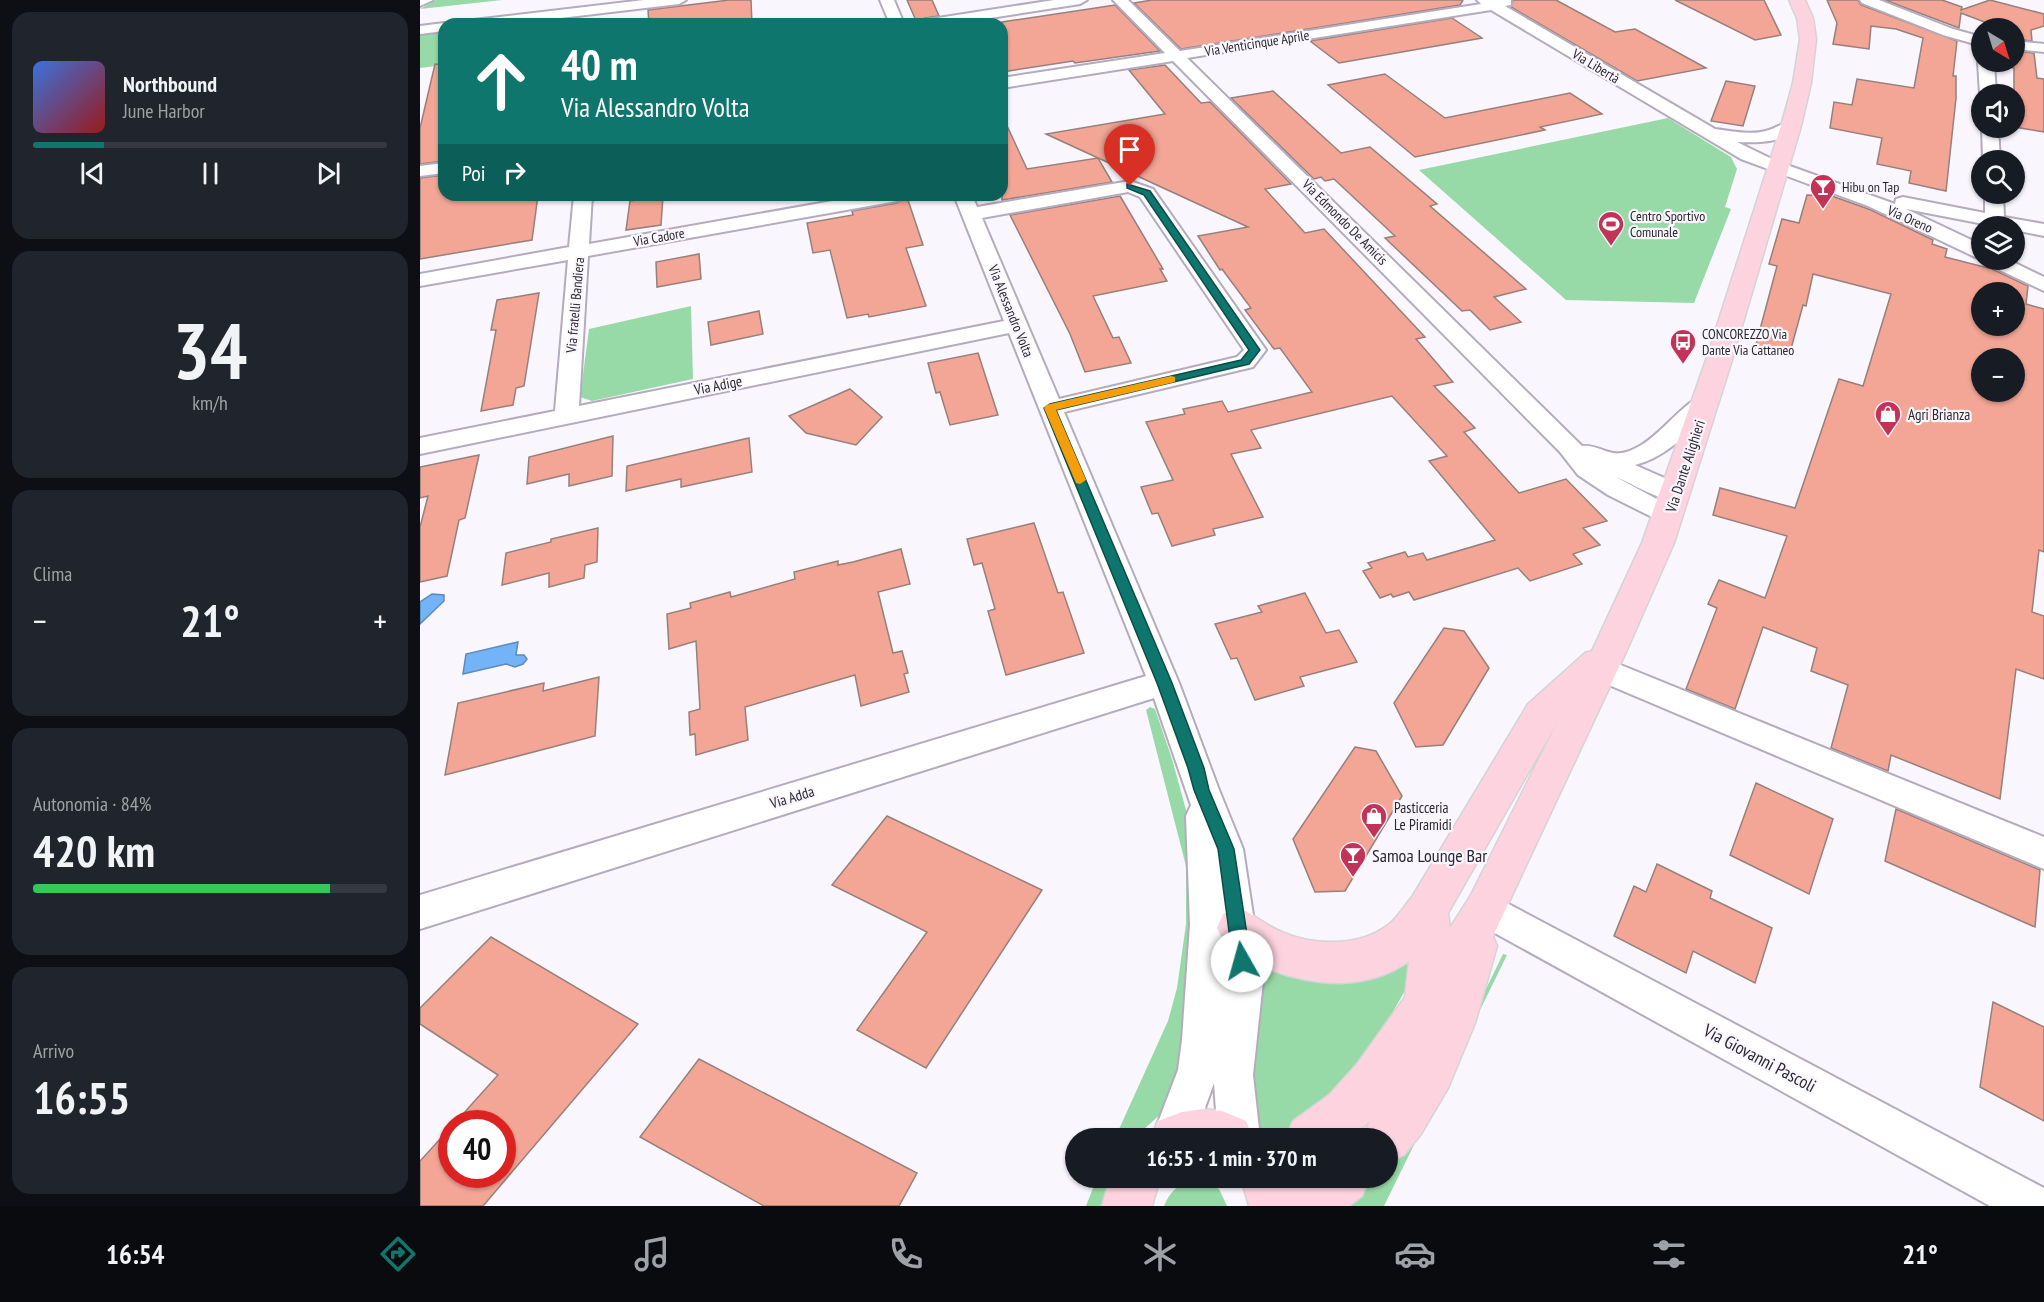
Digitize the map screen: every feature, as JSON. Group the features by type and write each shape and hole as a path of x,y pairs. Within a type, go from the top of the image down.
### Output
{"main road":[{"name":"Via Dante Alighieri","path":"1486,909 1605,661 1672,505 1780,163 1802,83 1808,39 1805,18 1797,0"},
{"path":"1238,928 1267,947 1281,953 1309,961 1339,963 1365,960 1384,952 1404,939 1427,911 1541,714 1605,661"},
{"path":"1324,1128 1346,1112 1360,1098 1427,1004 1486,909"},
{"path":"1396,1128 1422,1093 1436,1063 1463,991 1486,909"},
{"path":"1427,911 1432,950 1427,1004"},
{"path":"1127,1206 1131,1188"},
{"path":"1269,1188 1274,1206"},
{"path":"1311,1206 1332,1188"}],"street":[{"path":"420,2 426,0"},
{"path":"525,18 679,0"},
{"path":"886,0 894,18"},
{"path":"964,18 1080,0"},
{"name":"Via Edmondo De Amicis","path":"1119,0 1569,446 1587,469 1617,489 1672,505"},
{"name":"Via Venticinque Aprile","path":"1008,82 1511,0"},
{"path":"1867,0 1971,39"},
{"name":"Via Libertà","path":"1489,3 1747,155 1780,163"},
{"path":"420,30 438,28"},
{"path":"2025,46 2044,48"},
{"name":"Via Libertà","path":"1708,132 1736,137 1763,138 1778,135 1791,126"},
{"name":"Via Oreno","path":"1780,163 1911,218 1971,248"},
{"path":"420,171 438,169"},
{"name":"Via Alessandro Volta","path":"1008,199 1130,186 1147,193 1255,350 1245,362 1050,408"},
{"name":"Via fratelli Bandiera","path":"566,416 583,201"},
{"name":"Via Cadore","path":"420,280 864,201"},
{"name":"Via Alessandro Volta","path":"994,201 967,204 1164,683 1202,790"},
{"path":"1868,201 1898,202 1971,216"},
{"path":"2025,227 2044,230"},
{"path":"2014,270 2044,285"},
{"name":"Via Adige","path":"420,446 1017,324"},
{"path":"1610,463 1644,454 1668,438 1705,404"},
{"name":"Via Edmondo De Amicis","path":"1569,446 1610,463 1672,505"},
{"path":"1605,661 2044,853"},
{"name":"Via Adda","path":"420,912 1164,683"},
{"path":"1202,790 1226,849 1244,981 1233,1075 1238,1128"},
{"path":"1178,1128 1198,1070 1202,1040 1208,925 1202,790"},
{"name":"Via Giovanni Pascoli","path":"1486,909 2034,1206"}],"green space":[{"path":"436,0 502,0 420,9"},
{"path":"438,33 438,66 420,68 420,35"},
{"name":"Centro Sportivo Comunale","path":"1668,118 1731,157 1737,169 1725,207 1731,209 1694,303 1566,300 1419,170"},
{"path":"691,306 693,379 592,401 580,397 589,329"},
{"path":"1150,707 1155,709 1172,759 1194,839 1189,1051 1173,1103 1145,1128 1120,1128 1168,1021 1177,988 1186,924 1186,866 1146,710"},
{"path":"1503,954 1507,955 1398,1177 1398,1153 1413,1139"},
{"path":"1410,960 1406,989 1354,1079 1297,1128 1259,1128 1255,1120 1252,1076 1256,964"},
{"path":"1093,1188 1106,1188 1102,1206 1086,1206"},
{"path":"1177,1188 1217,1188 1227,1206 1164,1206"},
{"path":"1362,1188 1393,1188 1384,1206 1343,1206"}],"water":[{"path":"432,594 444,595 444,601 420,624 420,602"},
{"path":"518,642 516,655 524,655 527,659 523,664 515,667 506,664 463,674 466,654"}],"building":[{"path":"729,0 751,0 752,18 649,18 648,10"},
{"path":"907,0 932,0 939,16 915,18"},
{"path":"1152,0 1463,0 1460,5 1181,49 1134,3"},
{"path":"1513,0 1556,0 1615,32 1635,29 1706,68 1637,81 1511,7"},
{"path":"1675,0 1764,0 1781,35 1755,40"},
{"path":"1827,0 1858,0 1861,5 1957,41 1953,76 1956,76 1956,98 1946,191 1909,183 1911,171 1877,164 1882,138 1830,128 1834,102 1852,105 1857,79 1914,88 1923,38 1896,29 1871,26 1869,49 1833,44 1837,23"},
{"path":"1885,0 1942,0 1962,7 1961,10 1990,0 2044,14 2044,26 2031,30 2032,41 2025,40 2025,18 1974,18 1961,13 1959,28"},
{"path":"1115,5 1160,51 1008,71 1008,21"},
{"path":"1452,18 1482,38 1339,63 1310,41"},
{"path":"2025,52 2034,53 2037,78 2044,79 2044,132 2025,129 2025,84 2014,84 2014,72 2025,72"},
{"path":"435,64 438,64 438,162 420,164 420,128"},
{"path":"1165,65 1201,103 1210,102 1291,184 1265,189 1305,233 1324,229 1425,337 1416,339 1453,382 1434,386 1475,428 1464,432 1519,493 1566,479 1607,521 1583,528 1600,545 1573,554 1582,564 1530,581 1518,568 1414,600 1409,592 1380,598 1363,571 1372,568 1368,563 1405,552 1408,557 1423,553 1427,560 1495,540 1429,461 1447,456 1392,396 1251,430 1261,448 1231,454 1263,517 1213,529 1215,535 1172,546 1158,513 1152,514 1141,487 1173,480 1146,422 1185,414 1183,409 1222,401 1228,412 1312,392 1280,348 1274,349 1245,310 1251,308 1222,269 1220,270 1198,236 1248,227 1046,134 1165,114 1129,70"},
{"path":"1385,74 1445,118 1570,93 1602,114 1540,127 1545,130 1415,157 1328,85"},
{"path":"1726,81 1755,86 1743,126 1711,121"},
{"path":"1273,91 1341,153 1370,147 1437,204 1430,206 1526,289 1494,297 1521,322 1490,330 1470,310 1462,311 1385,238 1395,236 1334,179 1325,181 1321,177 1314,179 1231,98"},
{"path":"1008,128 1027,169 1098,158 1112,182 1008,199"},
{"path":"438,176 438,201 537,201 532,240 420,259 420,178"},
{"path":"1807,195 1832,196 1871,210 1933,240 1932,244 1947,249 1945,257 1971,264 1971,270 1994,270 2020,282 1971,282 1971,336 2025,336 2025,285 2028,286 2026,304 2044,309 2044,552 2039,550 2032,612 2044,616 2044,679 2016,669 2000,799 1891,755 1888,771 1831,748 1848,685 1811,671 1817,648 1763,627 1735,709 1686,689 1717,608 1708,604 1719,580 1765,598 1787,536 1713,515 1720,488 1795,508 1839,379 1863,386 1891,294 1813,274 1806,306 1803,305 1789,356 1755,348 1777,266 1769,264 1782,219 1799,223"},
{"path":"1120,196 1163,269 1160,269 1167,281 1093,296 1113,338 1119,337 1131,363 1085,372 1070,334 1010,215"},
{"path":"630,201 663,201 661,225 626,230"},
{"path":"908,201 923,245 906,248 926,306 869,317 868,314 847,318 830,250 813,253 807,223 853,215 852,211"},
{"path":"699,254 701,279 657,287 656,262"},
{"path":"539,293 524,386 516,388 513,405 481,411 496,330 491,330 497,300"},
{"path":"759,311 763,334 711,345 708,322"},
{"path":"978,353 998,415 950,425 940,392 936,393 928,363"},
{"path":"850,389 882,417 856,445 806,433 789,416"},
{"path":"613,436 612,476 569,486 569,474 527,484 529,457"},
{"path":"749,438 752,472 681,487 681,479 626,491 627,466"},
{"path":"479,455 465,518 459,520 447,576 420,582 420,527 428,496 420,498 420,467"},
{"path":"1034,523 1058,593 1063,592 1084,653 1006,675 988,611 995,609 982,563 974,565 967,539"},
{"path":"598,528 597,562 585,565 584,578 549,587 549,573 502,585 506,553"},
{"path":"901,549 910,584 878,592 893,653 902,651 908,673 904,674 909,692 861,706 855,675 745,707 748,740 696,755 695,734 690,735 689,712 700,709 696,641 669,649 667,614 691,608 690,603 730,592 731,597 795,579 794,572 838,561 838,565 853,562"},
{"path":"1305,593 1326,633 1339,630 1357,662 1300,677 1304,686 1255,700 1237,658 1231,659 1215,624 1262,612 1258,606"},
{"path":"1444,628 1464,631 1489,668 1443,745 1416,747 1394,703"},
{"path":"599,677 595,736 445,775 458,703 544,683 543,691"},
{"path":"1355,747 1376,751 1402,796 1345,891 1315,892 1293,839"},
{"path":"1756,783 1833,819 1809,894 1730,855"},
{"path":"1896,809 2040,870 2035,927 1885,861"},
{"path":"887,816 1042,890 926,1068 857,1030 927,932 832,885"},
{"path":"1657,864 1712,891 1710,898 1772,928 1755,983 1693,951 1686,973 1614,936 1634,886 1646,892"},
{"path":"491,937 638,1024 516,1167 516,1110 467,1110 498,1075 420,1024 420,1008"},
{"path":"1993,1002 2044,1027 2044,1121 1980,1087"},
{"path":"699,1059 917,1173 899,1206 764,1206 640,1137"},
{"path":"438,1141 438,1188 498,1188 483,1206 420,1206 420,1161"}],"slow traffic":[{"path":"1080,480 1050,408 1171,379"}],"place":[{"name":"Hibu on Tap","path":"1823,210"},
{"name":"Centro Sportivo Comunale","path":"1611,247"},
{"name":"CONCOREZZO Via Dante Via Cattaneo","path":"1683,365"},
{"name":"Agri Brianza","path":"1888,437"},
{"name":"Pasticceria Le Piramidi","path":"1374,839"},
{"name":"Samoa Lounge Bar","path":"1353,878"}],"route":[{"path":"1130,186 1147,193 1255,350 1245,362 1050,408 1164,683 1202,790 1226,849 1242,961"}]}
